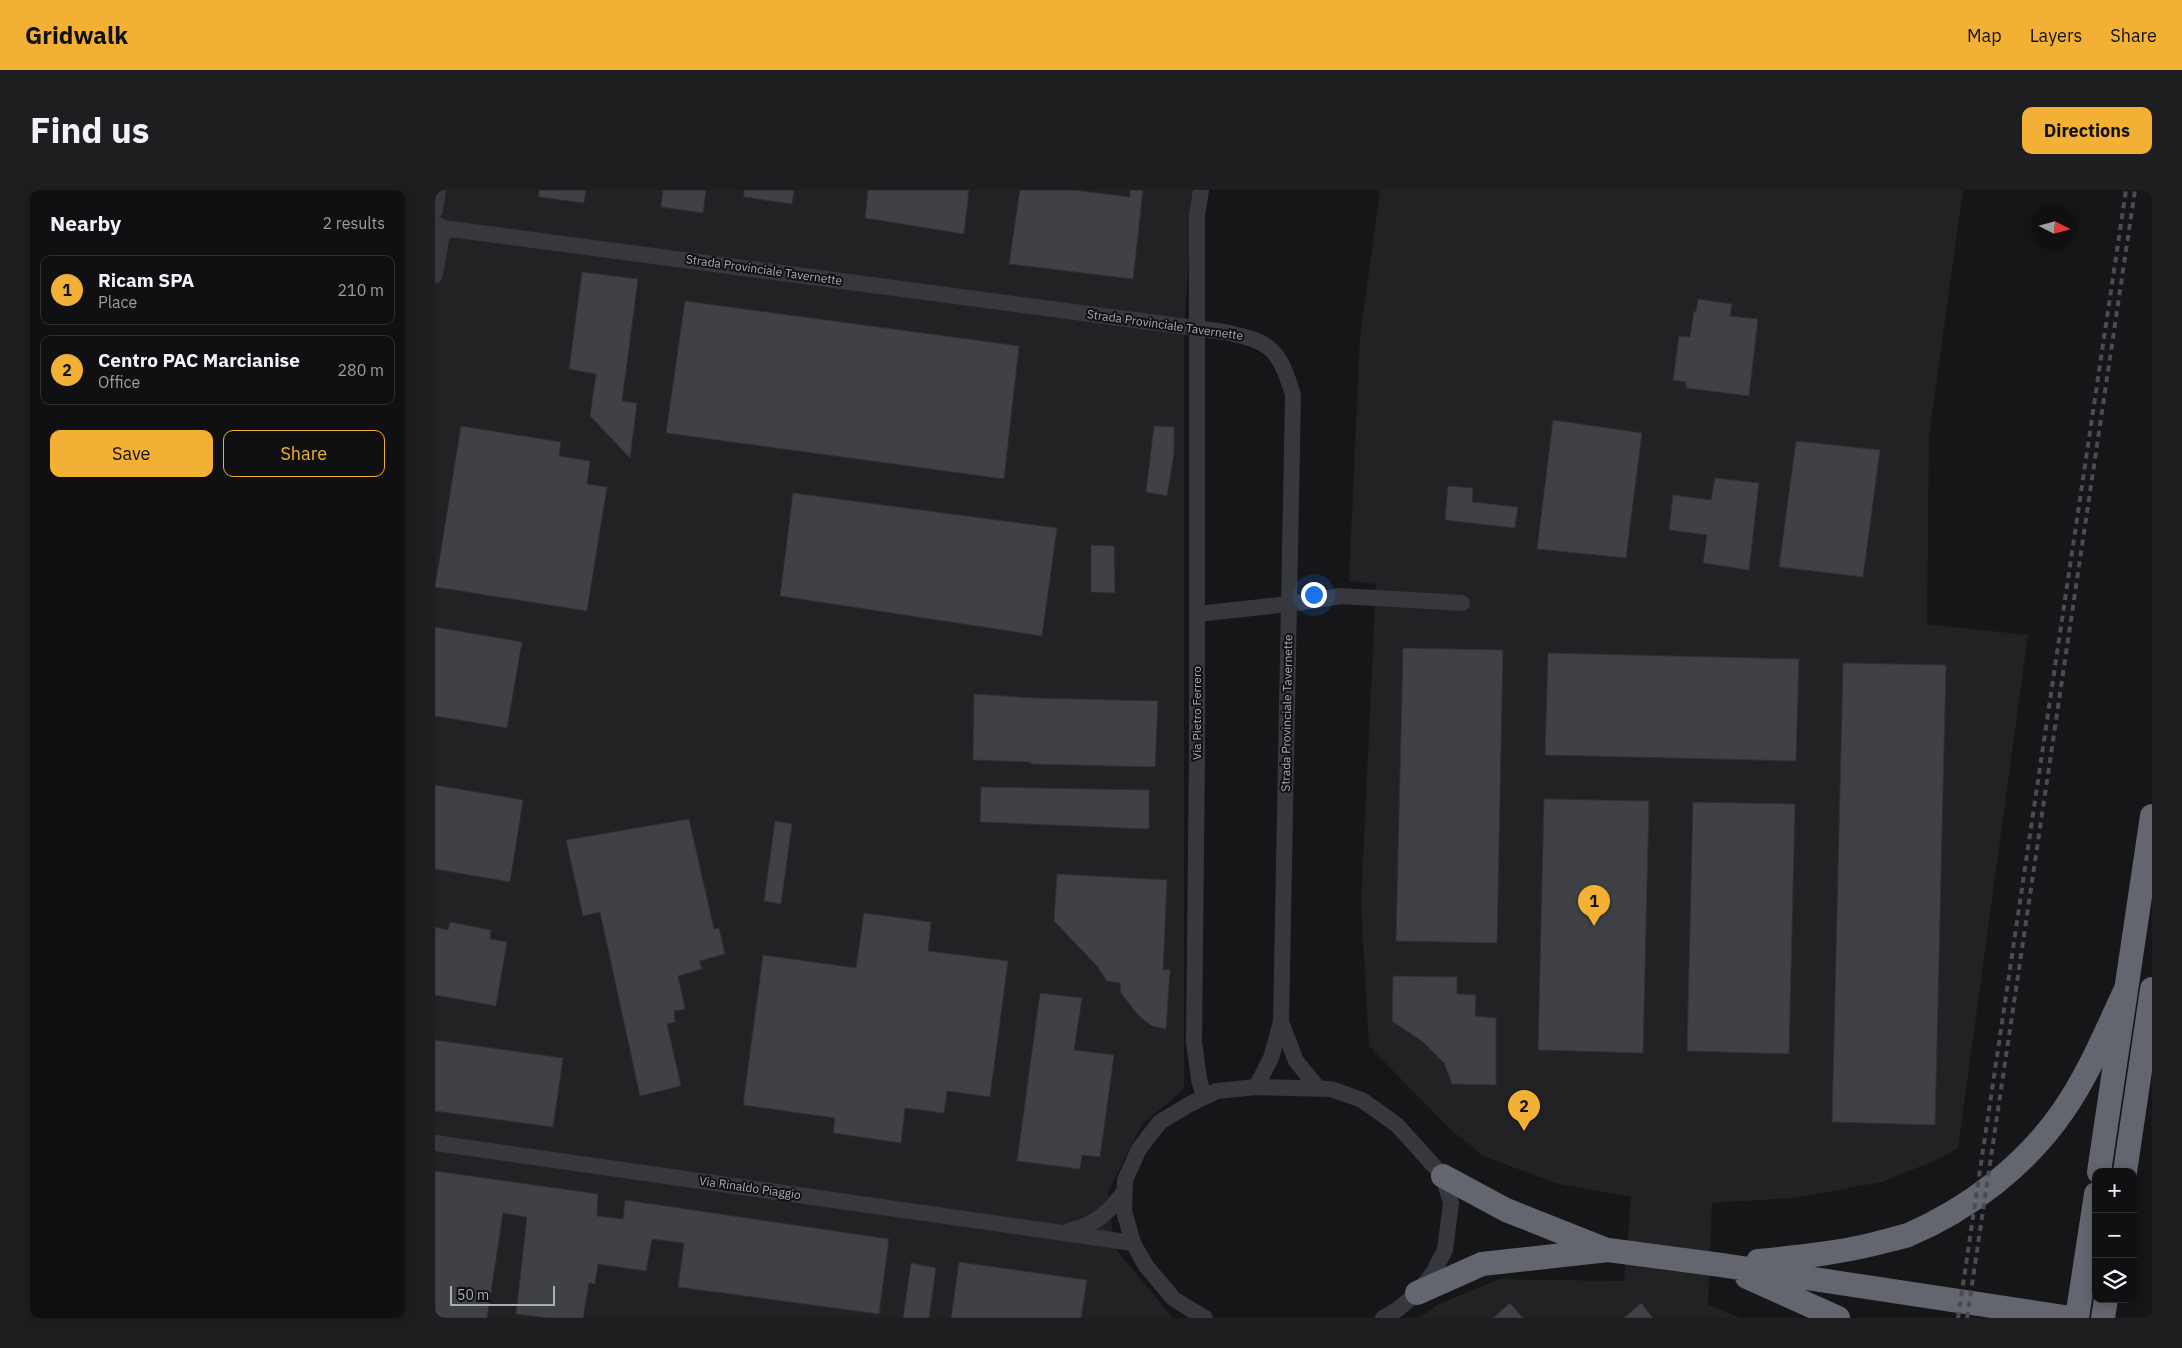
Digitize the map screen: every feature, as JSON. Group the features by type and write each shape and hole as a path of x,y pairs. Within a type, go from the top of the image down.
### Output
{"highway":[{"path":"2100,1168 2152,816"},
{"path":"1721,1265 1797,1258 1854,1249 1906,1235 1955,1211 2017,1165 2040,1142 2064,1110 2126,989"},
{"path":"2126,1168 2152,989"},
{"path":"1443,1176 1506,1210 1608,1250 1721,1265 2071,1318"},
{"path":"2077,1318 2093,1213"},
{"path":"1417,1293 1483,1264 1608,1250"},
{"path":"1721,1265 1838,1318"},
{"path":"2103,1318 2105,1303"}],"street":[{"path":"435,210 438,190"},
{"name":"Via Pietro Ferrero","path":"1201,190 1197,215 1194,1042 1199,1079 1204,1097"},
{"path":"435,275 439,225"},
{"name":"Strada Provinciale Tavernette","path":"439,225 1197,329 1254,338 1275,352 1287,374 1293,395 1281,1022 1271,1058 1256,1087"},
{"path":"1197,614 1341,596 1462,603"},
{"name":"Strada Provinciale Tavernette","path":"1281,1022 1296,1061 1318,1088"},
{"path":"1200,1317 1174,1299 1146,1266 1133,1243 1124,1210 1125,1180 1139,1149 1160,1122 1217,1091 1256,1087 1318,1088 1362,1100 1397,1125 1443,1176 1451,1203 1445,1250 1433,1273 1417,1293 1398,1310 1383,1318"},
{"name":"Via Rinaldo Piaggio","path":"435,1143 1133,1243"},
{"name":"Via Rinaldo Piaggio","path":"1064,1233 1083,1228 1101,1218 1125,1190"}],"shaded area":[{"path":"435,190 1193,190 1184,332 1184,1089 1142,1124 1108,1192 1114,1247 1173,1318 435,1318"},
{"path":"1380,190 1963,190 1929,436 1927,624 2028,635 1958,1148 1941,1158 1882,1182 1794,1198 1712,1203 1708,1305 1741,1318 1419,1318 1439,1304 1500,1279 1624,1281 1631,1197 1555,1183 1484,1156 1451,1130 1369,1046 1361,903 1376,584 1349,581 1360,337"}],"building":[{"path":"539,190 586,190 584,203 539,197"},
{"path":"663,190 706,190 703,213 661,207"},
{"path":"744,190 794,190 792,204 744,197"},
{"path":"868,190 969,190 964,234 865,218"},
{"path":"1020,190 1073,190 1130,197 1130,190 1143,190 1133,279 1009,264"},
{"path":"582,272 638,279 622,401 637,403 630,458 590,416 596,374 569,369"},
{"path":"1698,299 1732,304 1730,316 1758,319 1749,396 1686,388 1686,382 1673,380 1679,336 1690,337"},
{"path":"685,301 1019,346 1004,479 666,433"},
{"path":"1553,420 1642,433 1626,558 1537,549"},
{"path":"461,426 561,442 559,456 590,461 587,484 607,487 587,611 435,587"},
{"path":"1154,426 1174,427 1174,453 1167,496 1146,492"},
{"path":"1796,441 1880,450 1863,577 1779,567"},
{"path":"1715,478 1759,483 1749,570 1703,563 1707,535 1669,530 1673,495 1711,500"},
{"path":"1448,486 1473,488 1472,502 1518,507 1515,528 1445,520"},
{"path":"793,493 1057,528 1042,636 780,596"},
{"path":"1091,545 1114,546 1115,593 1091,592"},
{"path":"435,627 522,642 507,728 435,716"},
{"path":"1403,648 1503,650 1497,943 1396,941"},
{"path":"1548,653 1799,659 1796,761 1545,755"},
{"path":"1843,663 1946,665 1935,1125 1832,1122"},
{"path":"974,694 1034,698 1158,701 1155,767 1031,764 1031,762 973,760"},
{"path":"435,785 523,800 510,882 435,869"},
{"path":"981,787 1149,790 1149,829 980,822"},
{"path":"1544,799 1649,801 1643,1053 1538,1050"},
{"path":"1693,802 1795,804 1789,1054 1687,1051"},
{"path":"689,819 714,929 719,928 725,954 699,961 702,969 678,976 685,1009 674,1011 675,1022 667,1024 681,1086 640,1096 600,912 583,916 566,840"},
{"path":"775,821 792,824 781,904 764,901"},
{"path":"1057,874 1167,880 1163,970 1170,969 1166,1029 1152,1026 1139,1016 1121,993 1120,983 1107,981 1097,966 1054,921"},
{"path":"864,913 931,922 928,951 1008,961 990,1097 947,1091 944,1113 905,1108 901,1143 833,1133 835,1118 743,1105 763,955 856,968"},
{"path":"450,922 491,930 490,939 507,942 496,1006 435,995 435,927 448,930"},
{"path":"1393,976 1457,977 1457,994 1476,995 1475,1016 1496,1018 1496,1085 1452,1084 1444,1063 1422,1041 1392,1021"},
{"path":"1040,993 1082,998 1074,1050 1114,1055 1100,1157 1082,1155 1080,1169 1017,1161"},
{"path":"435,1040 563,1058 553,1127 435,1111"},
{"path":"435,1171 598,1194 597,1216 623,1219 625,1200 889,1239 879,1314 678,1287 684,1243 652,1239 646,1271 598,1264 595,1284 589,1283 583,1318 548,1318 516,1314 527,1217 503,1213 487,1318 435,1318"},
{"path":"959,1262 1087,1280 1081,1318 951,1318"},
{"path":"911,1263 936,1268 929,1318 903,1318"},
{"path":"1510,1303 1523,1318 1493,1318"},
{"path":"1641,1303 1653,1318 1624,1318"}],"railway":[{"path":"1958,1318 2126,190"},
{"path":"1967,1318 2135,190"}],"place":[{"name":"Ricam SPA","path":"1594,926"},
{"name":"Centro PAC Marcianise","path":"1524,1131"}]}
